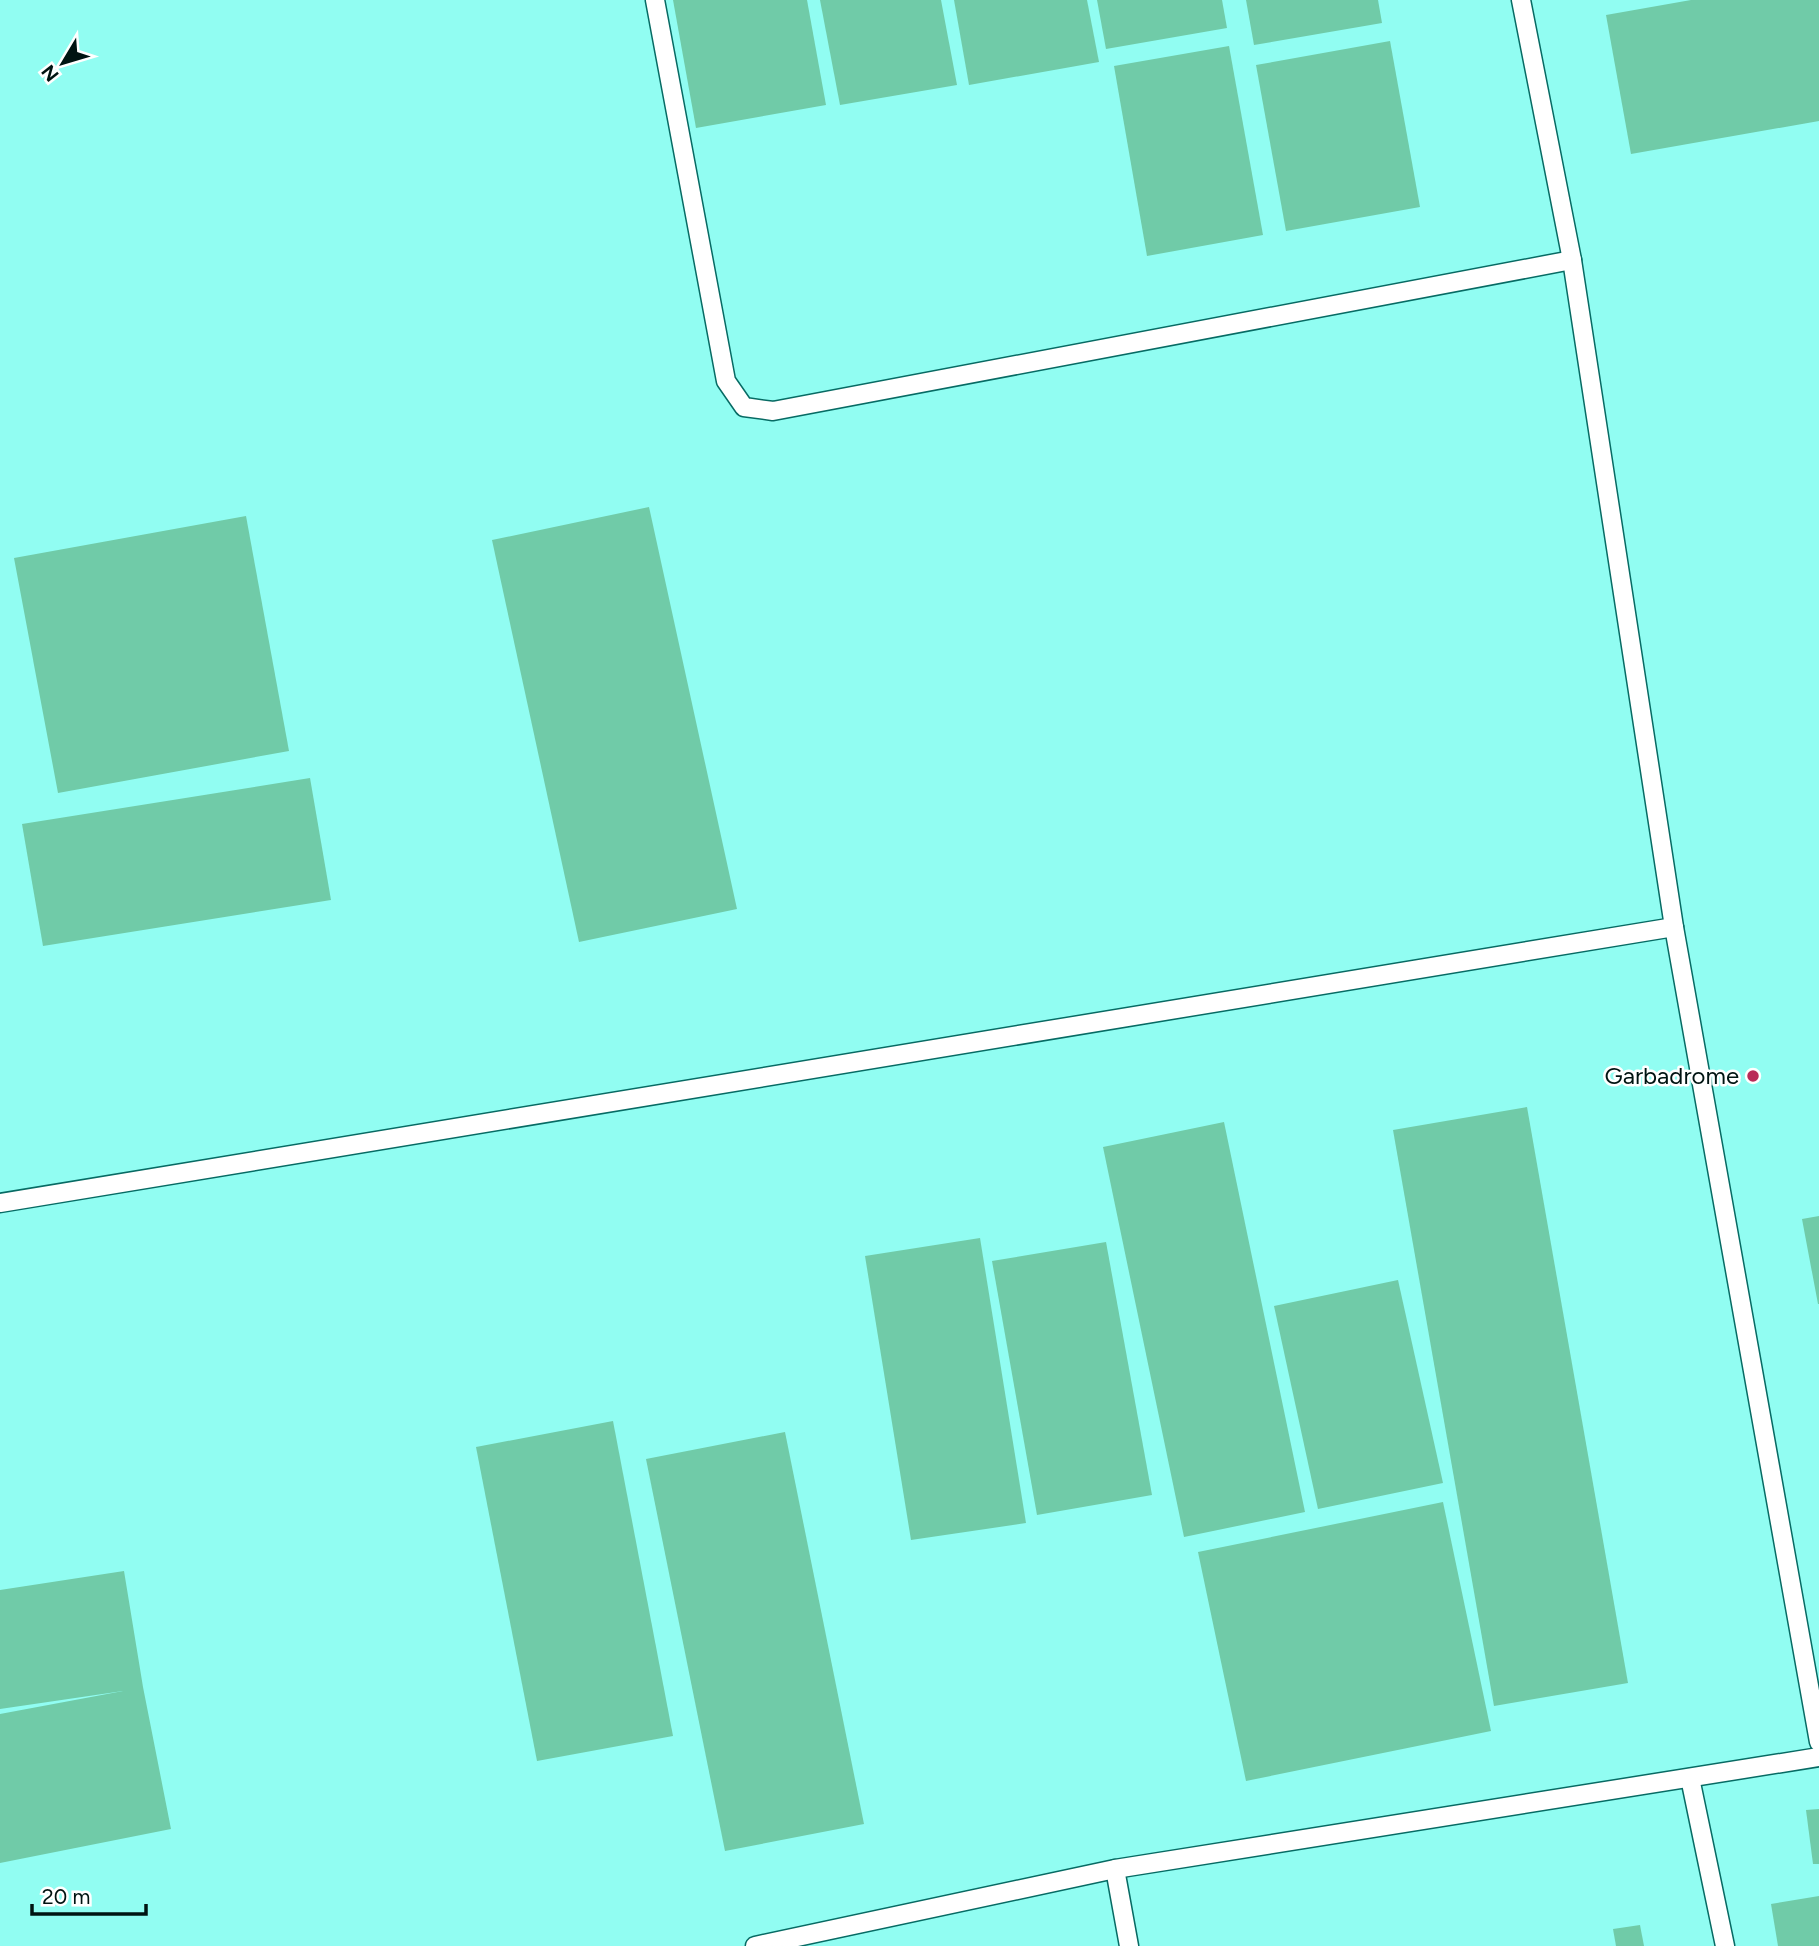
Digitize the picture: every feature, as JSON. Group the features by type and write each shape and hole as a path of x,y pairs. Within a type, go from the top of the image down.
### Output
{"lane":[{"path":"655,0 726,381 744,408 773,411 1573,260"},
{"path":"1521,0 1573,260 1674,927 1819,1742"},
{"path":"0,1203 1674,927"},
{"path":"755,1946 1115,1869 1819,1757"},
{"path":"1690,1778 1725,1946"},
{"path":"1115,1869 1129,1946"}],"building":[{"path":"673,0 807,0 826,105 696,128"},
{"path":"820,0 941,0 957,85 840,105"},
{"path":"954,0 1087,0 1099,62 969,85"},
{"path":"1097,0 1222,0 1227,28 1106,49"},
{"path":"1246,0 1378,0 1382,23 1254,45"},
{"path":"1691,0 1819,0 1819,121 1631,154 1606,15"},
{"path":"1390,41 1420,207 1286,231 1256,65"},
{"path":"1229,46 1263,235 1147,256 1114,66"},
{"path":"649,507 737,909 579,942 492,540"},
{"path":"246,516 289,751 58,793 14,558"},
{"path":"310,778 331,900 43,946 22,824"},
{"path":"1527,1107 1628,1683 1494,1706 1393,1130"},
{"path":"1224,1122 1305,1512 1184,1537 1103,1147"},
{"path":"1819,1216 1819,1304 1818,1304 1802,1219"},
{"path":"980,1238 1026,1523 911,1540 865,1256"},
{"path":"1106,1242 1152,1495 1037,1515 992,1261"},
{"path":"1398,1280 1443,1483 1318,1509 1274,1306"},
{"path":"613,1421 673,1736 537,1761 476,1447"},
{"path":"785,1432 864,1824 725,1851 646,1459"},
{"path":"1443,1502 1491,1731 1246,1781 1198,1552"},
{"path":"124,1571 171,1829 0,1863 0,1714 123,1691 0,1709 0,1590"},
{"path":"1819,1809 1819,1864 1813,1864 1806,1810"},
{"path":"1819,1896 1819,1946 1778,1946 1771,1904"},
{"path":"1640,1925 1644,1946 1616,1946 1613,1929"}],"place":[{"name":"Garbadrome","path":"1753,1076"}]}
